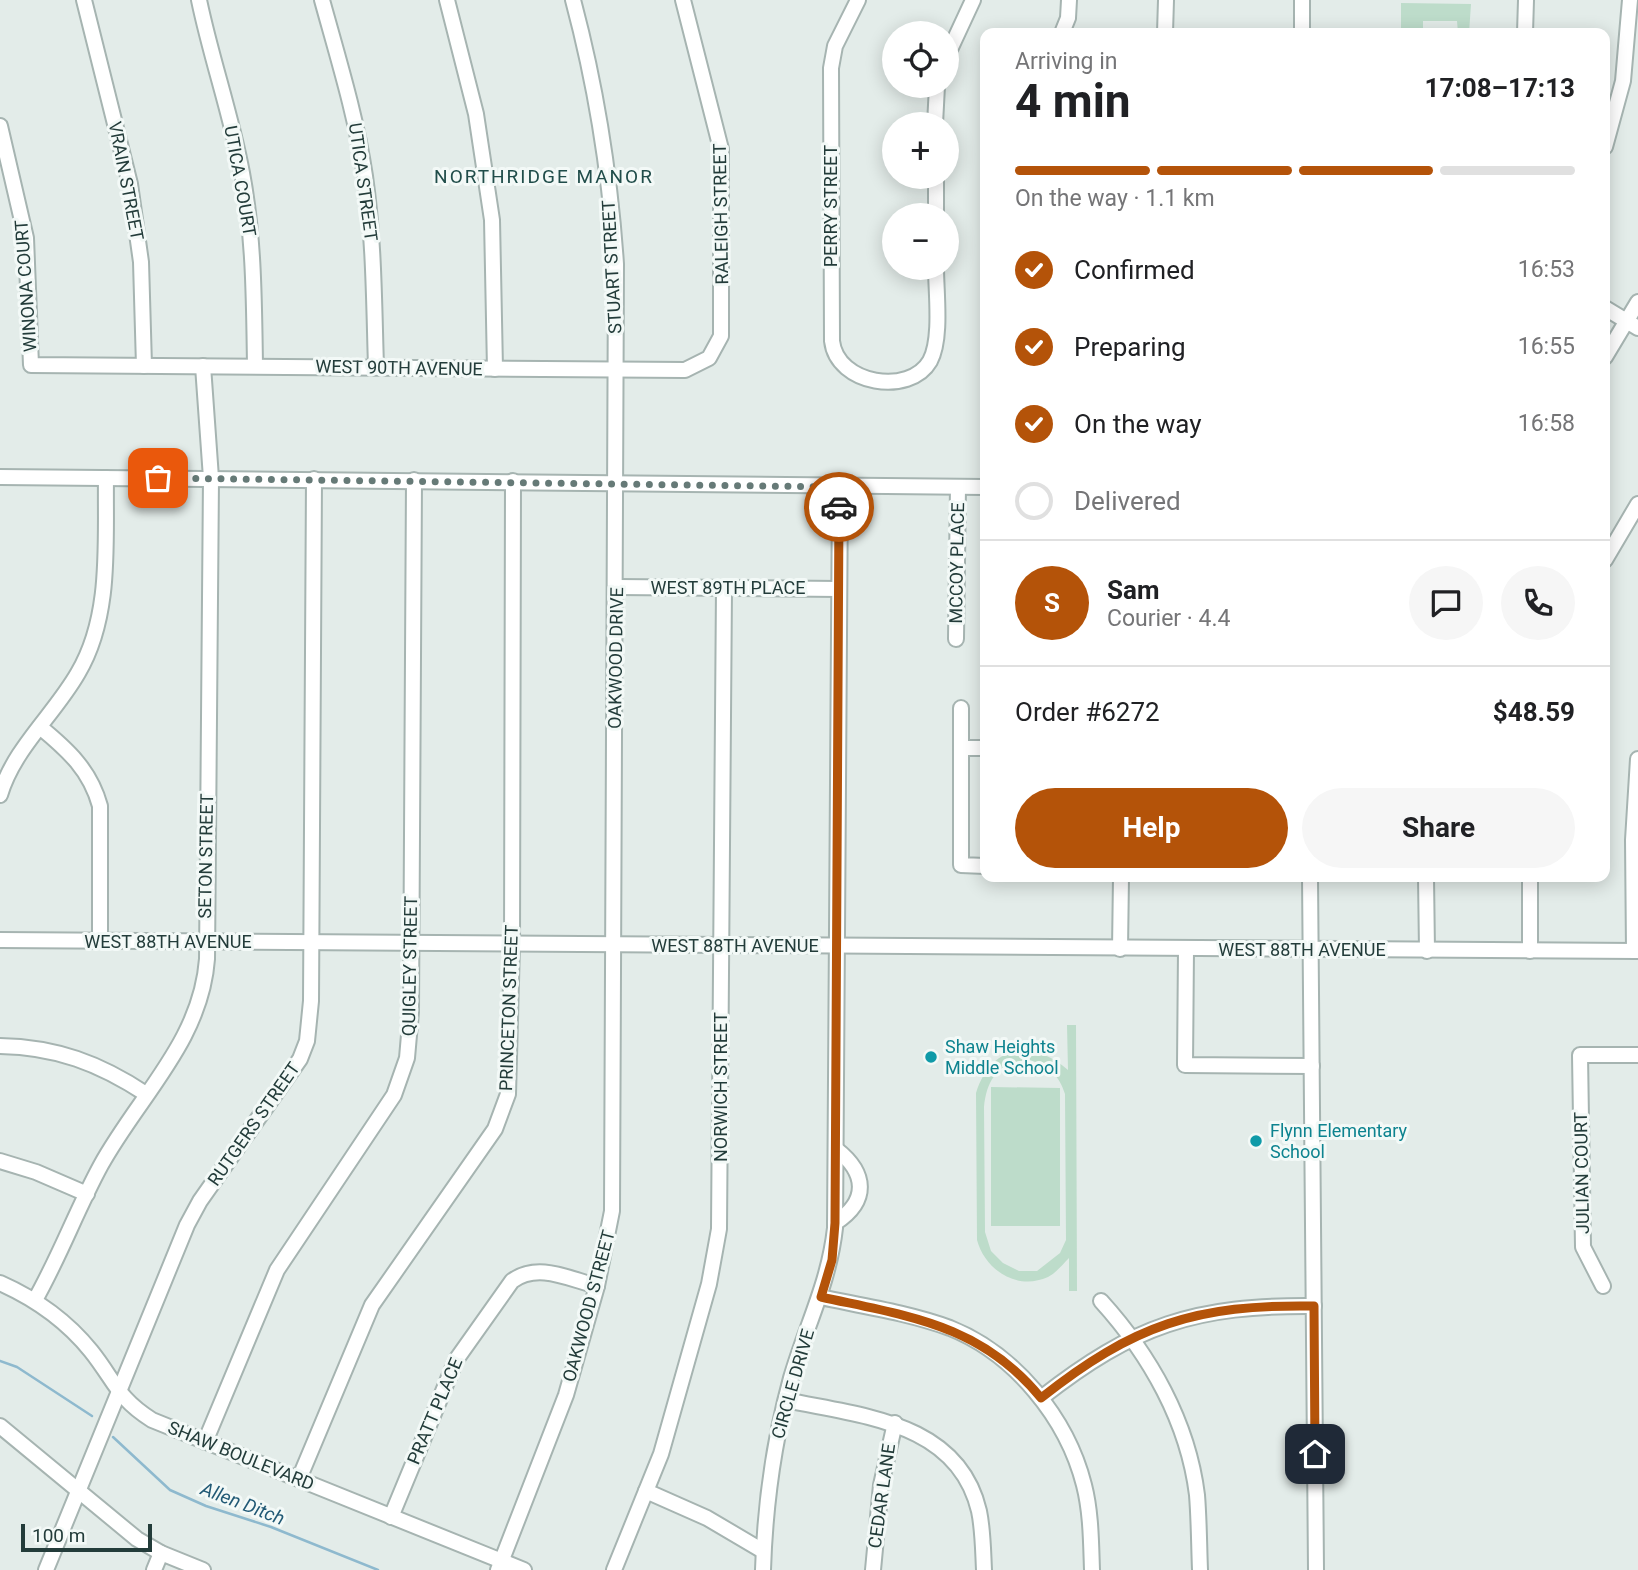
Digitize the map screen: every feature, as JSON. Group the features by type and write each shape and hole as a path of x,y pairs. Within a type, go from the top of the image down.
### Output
{"street":[{"name":"VRAIN STREET","path":"84,0 130,184 141,262 144,366"},
{"name":"UTICA COURT","path":"199,0 246,195 254,267 254,366"},
{"name":"UTICA STREET","path":"322,0 351,106 365,177 374,258 376,367"},
{"path":"447,0 476,114 490,207 495,267 495,369"},
{"name":"STUART STREET","path":"572,0 592,78 606,165 616,264 616,370"},
{"name":"RALEIGH STREET","path":"682,0 721,149 723,307"},
{"name":"PERRY STREET","path":"858,0 835,46 831,68 832,341 838,360 847,371 858,377 887,380 914,376 923,369 933,355 936,343 936,280"},
{"path":"959,30 973,0"},
{"path":"1064,28 1068,18 1069,0"},
{"path":"1166,0 1166,28"},
{"path":"1302,0 1302,28"},
{"path":"1525,28 1526,0"},
{"path":"1610,129 1623,81 1630,0"},
{"name":"WINONA COURT","path":"0,126 26,238 31,365"},
{"path":"1610,351 1633,324 1638,302"},
{"name":"WEST 90TH AVENUE","path":"31,365 685,370 701,364 718,345 723,307"},
{"path":"1610,310 1633,324"},
{"name":"SETON STREET","path":"35,1300 116,1139 184,1039 199,1006 206,975 211,478 203,366"},
{"name":"OAKWOOD DRIVE","path":"613,945 617,587 616,370"},
{"path":"0,477 314,478 617,485 980,487"},
{"path":"0,795 12,765 78,673 97,621 103,590 106,478"},
{"name":"RUTGERS STREET","path":"46,1570 187,1225 305,1050 310,1026 314,478"},
{"name":"QUIGLEY STREET","path":"205,1442 276,1270 394,1095 403,1070 410,1033 414,480"},
{"name":"PRINCETON STREET","path":"299,1479 372,1305 489,1138 502,1113 509,1075 512,944 513,481"},
{"name":"CIRCLE DRIVE","path":"763,1570 772,1472 786,1400 832,1260 835,1223 839,487"},
{"name":"MCCOY PLACE","path":"956,639 958,487"},
{"path":"1610,552 1638,504"},
{"name":"WEST 89TH PLACE","path":"617,587 839,589"},
{"name":"NORWICH STREET","path":"614,1570 661,1454 716,1253 720,1180 724,588"},
{"path":"961,708 961,865 980,866"},
{"path":"40,727 73,755 95,789 100,806 100,942"},
{"path":"961,748 980,748"},
{"path":"1636,951 1633,840 1638,759"},
{"path":"1120,949 1121,882"},
{"path":"1311,882 1316,1570"},
{"path":"1426,882 1427,951"},
{"path":"1530,882 1530,951"},
{"name":"WEST 88TH AVENUE","path":"0,940 1311,951 1636,951"},
{"name":"OAKWOOD STREET","path":"500,1565 554,1432 597,1286 612,1211 613,945"},
{"path":"1186,950 1185,1065 1312,1066"},
{"path":"0,1046 39,1048 71,1055 98,1065 146,1094"},
{"name":"JULIAN COURT","path":"1603,1286 1583,1247 1580,1055 1638,1055"},
{"path":"835,1223 855,1208 860,1181 850,1160 836,1149"},
{"path":"0,1161 36,1172 87,1194"},
{"name":"PRATT PLACE","path":"391,1517 456,1360 512,1281 526,1273 541,1272 597,1286"},
{"name":"SHAW BOULEVARD","path":"0,1283 35,1300 82,1341 117,1392 133,1408 152,1420 391,1517 500,1565 524,1570"},
{"path":"821,1297 925,1320 964,1335 1013,1368 1041,1398 1067,1440 1084,1486 1092,1570"},
{"path":"1101,1301 1132,1338 1167,1396 1180,1427 1196,1494 1200,1570"},
{"path":"1041,1398 1088,1362 1168,1322 1230,1308 1314,1306"},
{"path":"786,1400 895,1423 930,1440 962,1472 979,1511 984,1570"},
{"name":"CEDAR LANE","path":"873,1570 881,1485 895,1423"},
{"path":"0,1426 137,1539 161,1553 203,1570"},
{"path":"646,1491 702,1516 764,1551"},
{"path":"154,1570 161,1553"}],"green space":[{"path":"1401,3 1471,4 1469,28 1458,28 1457,21 1423,21 1423,28 1401,28"},
{"path":"1067,1025 1076,1025 1077,1291 1069,1291 1069,1258 1048,1277 1036,1281 1014,1279 995,1269 981,1251 977,1240 976,1093 983,1077 1002,1056 1014,1052 1041,1053 1068,1070","holes":["1020,1061 1037,1062 1056,1076 1065,1094 1066,1240 1060,1253 1037,1271 1019,1271 1003,1263 991,1251 985,1232 984,1107 988,1087 997,1073"]},
{"path":"991,1087 1060,1088 1060,1226 991,1226"}],"waterway":[{"name":"Allen Ditch","path":"0,1361 17,1367 92,1416"},
{"name":"Allen Ditch","path":"113,1437 170,1490 378,1570"}],"way so far":[{"path":"158,478 839,487 839,507"}],"place":[{"name":"Shaw Heights Middle School","path":"931,1057"},
{"name":"Flynn Elementary School","path":"1256,1141"}],"district":[{"name":"NORTHRIDGE MANOR","path":"544,176"}],"route":[{"path":"839,507 835,1223 832,1260 821,1297 925,1320 951,1329 976,1341 1013,1368 1041,1398 1097,1356 1168,1322 1207,1312 1248,1306 1314,1306 1315,1454"}]}
